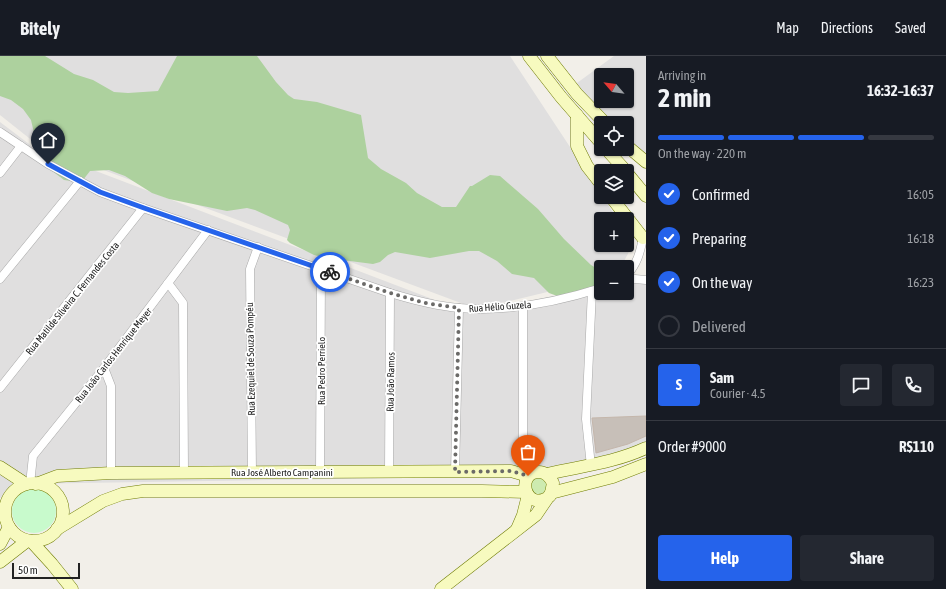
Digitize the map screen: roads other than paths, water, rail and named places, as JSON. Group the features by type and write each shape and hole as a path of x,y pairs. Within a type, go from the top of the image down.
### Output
{"street":[{"path":"529,56 561,97 594,135"},
{"path":"547,56 577,94 598,116"},
{"path":"577,115 577,146 587,166 594,175"},
{"name":"Rua Hélio Guzela","path":"0,132 48,164 100,192 390,293 425,303 459,308 487,309 523,306 592,291"},
{"path":"0,172 21,146"},
{"path":"634,152 646,162"},
{"path":"612,156 619,164"},
{"path":"0,279 80,181"},
{"path":"634,182 646,196"},
{"path":"616,204 644,241 634,267"},
{"name":"Rua Matilde Silveira C. Fernandes Costa","path":"0,388 144,208"},
{"name":"Rua João Carlos Henrique Meyer","path":"31,484 33,456 104,368 208,230"},
{"name":"Rua Ezequiel de Souza Pompéu","path":"252,472 250,269 258,247"},
{"name":"Rua Pedro Perrielo","path":"320,472 321,269"},
{"path":"634,278 646,280"},
{"path":"168,283 183,303 184,472"},
{"path":"591,466 586,419 592,291"},
{"name":"Rua João Ramos","path":"389,472 390,293"},
{"path":"523,306 523,459 529,476"},
{"path":"455,472 459,308"},
{"path":"104,368 111,386 111,473"},
{"path":"646,448 633,454 591,466 547,474 535,472 525,481 524,487 527,494 533,499 539,500 544,499 550,494 613,477 646,464"},
{"path":"0,467 31,484 46,486 54,492 60,500 63,510 61,520 49,546 49,554 52,564"},
{"name":"Rua José Alberto Campanini","path":"31,484 57,476 111,473 511,471 529,476"},
{"path":"0,472 8,494 5,515 6,526 0,544"},
{"path":"441,589 536,515 550,494 553,483 547,474"},
{"path":"8,494 31,484"},
{"name":"Rua José Alberto Campanini","path":"55,531 104,500 122,494 143,492 482,491 527,494"},
{"path":"517,530 523,515 527,494"},
{"path":"6,526 14,533 29,541 52,564 72,589"},
{"path":"0,562 29,541 39,541 47,538 55,531"}]}
